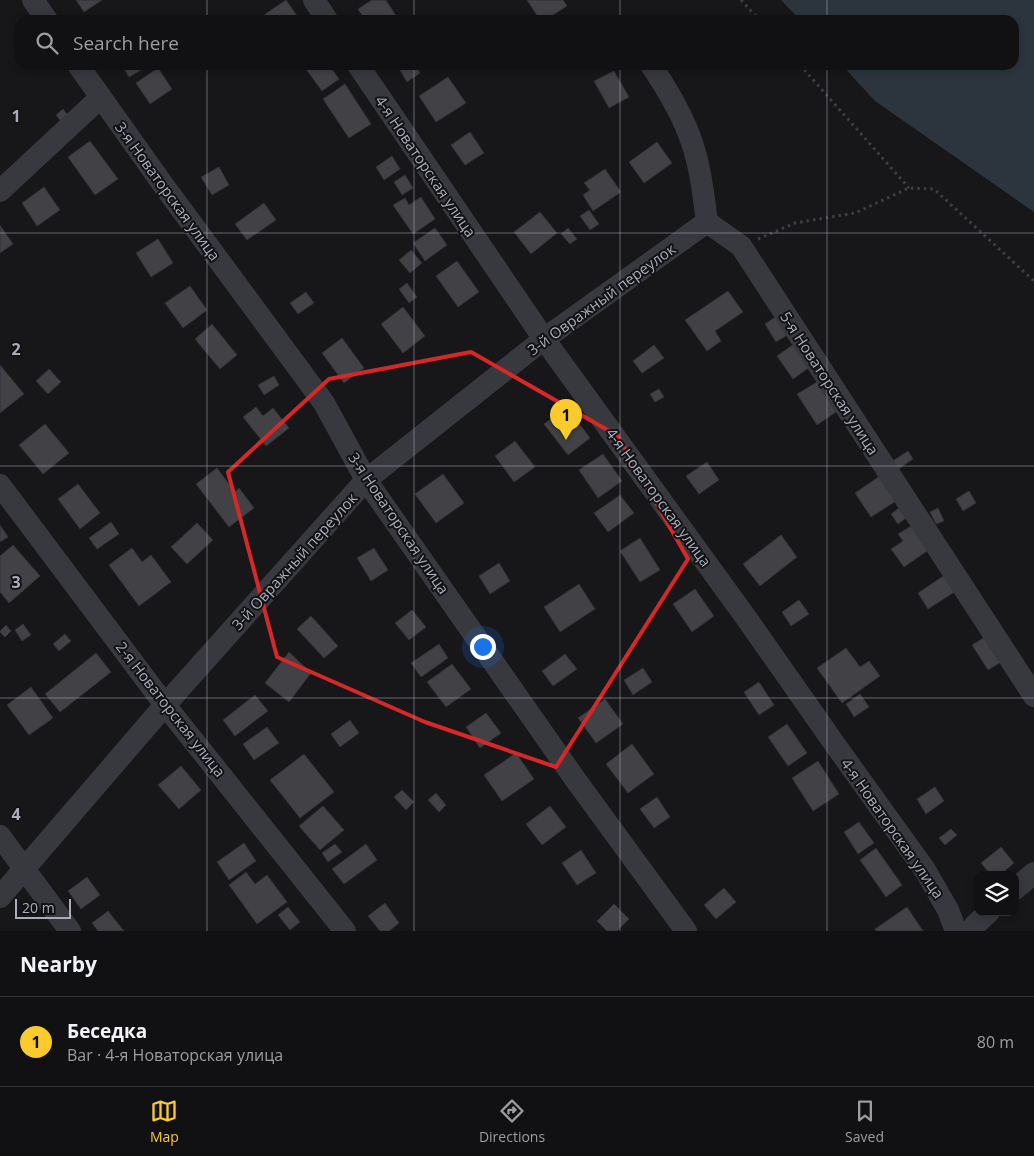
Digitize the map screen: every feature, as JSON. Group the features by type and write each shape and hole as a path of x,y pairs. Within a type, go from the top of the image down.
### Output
{"street":[{"path":"33,0 44,15"},
{"path":"314,0 324,15"},
{"name":"3-я Новаторская улица","path":"81,70 164,186 324,403 366,480 575,779 686,931"},
{"name":"4-я Новаторская улица","path":"361,70 544,339 747,619 925,870 948,910 956,931"},
{"path":"654,70 666,88 688,132 701,175 707,222"},
{"path":"0,191 101,98"},
{"name":"3-й Овражный переулок","path":"0,897 165,705 366,480 544,339 707,222"},
{"name":"5-я Новаторская улица","path":"707,222 741,246 1034,696"},
{"name":"2-я Новаторская улица","path":"0,485 165,705 345,931"},
{"path":"0,836 70,931"},
{"path":"1019,886 1034,873"},
{"path":"971,931 985,916"}],"path":[{"path":"741,0 754,15"},
{"path":"804,70 909,188"},
{"path":"741,246 795,223 855,213 909,188 934,188 1034,281"}],"highlighted area":[{"path":"471,352 618,436 688,559 556,767 425,722 277,657 228,472 329,379"}],"shaded area":[{"path":"781,0 1034,0 1034,212 875,101 847,70 1019,70 1019,15 795,15"}],"building":[{"path":"76,0 102,0 84,12"},
{"path":"286,0 296,15 264,15"},
{"path":"372,0 386,0 395,15 362,15 358,9"},
{"path":"527,0 563,0 567,6 553,15 537,15"},
{"path":"125,70 141,70 129,77"},
{"path":"155,70 159,70 172,89 150,104 136,83"},
{"path":"307,70 333,70 339,79 322,91"},
{"path":"400,70 418,70 420,73 407,82"},
{"path":"614,71 629,97 609,108 594,81"},
{"path":"448,77 466,103 436,122 419,96"},
{"path":"345,84 371,124 349,138 323,99"},
{"path":"63,109 69,117 62,123 56,115"},
{"path":"470,132 484,153 465,165 451,145"},
{"path":"90,141 118,179 95,195 68,157"},
{"path":"657,142 672,163 644,183 629,162"},
{"path":"392,156 400,169 384,180 376,167"},
{"path":"219,167 229,185 212,195 201,177"},
{"path":"605,169 621,192 593,211 583,195 590,190 584,183"},
{"path":"405,175 413,188 402,195 394,182"},
{"path":"44,187 60,210 37,226 22,203"},
{"path":"421,197 435,219 413,234 393,205 405,198 409,205"},
{"path":"264,203 276,220 247,240 235,224"},
{"path":"589,210 599,224 590,230 580,216"},
{"path":"540,212 557,233 531,254 514,232"},
{"path":"0,225 13,244 0,253"},
{"path":"435,228 447,245 425,261 413,243"},
{"path":"568,228 577,239 570,244 561,234"},
{"path":"158,239 173,263 151,277 136,253"},
{"path":"411,250 422,263 410,273 399,260"},
{"path":"457,261 479,292 458,307 436,276"},
{"path":"407,283 417,297 409,303 399,289"},
{"path":"190,286 207,310 183,328 165,303"},
{"path":"728,291 743,312 715,331 721,341 707,351 685,320"},
{"path":"306,292 314,303 298,314 290,303"},
{"path":"403,307 425,336 403,353 381,324"},
{"path":"777,316 789,334 776,342 765,324"},
{"path":"212,324 237,355 220,369 195,339"},
{"path":"342,338 364,368 344,383 322,353"},
{"path":"794,344 810,367 793,379 777,356"},
{"path":"654,345 664,358 642,373 633,361"},
{"path":"0,365 24,394 0,413"},
{"path":"49,369 61,382 48,394 36,381"},
{"path":"274,376 279,385 264,395 258,385"},
{"path":"817,382 836,412 817,425 797,394"},
{"path":"659,389 664,397 655,402 650,394"},
{"path":"256,407 263,416 273,408 289,428 266,446 243,417"},
{"path":"567,407 590,438 568,455 544,424"},
{"path":"45,424 69,453 43,474 19,445"},
{"path":"515,441 535,467 514,482 495,456"},
{"path":"908,451 913,459 897,470 891,462"},
{"path":"603,454 622,481 598,498 579,470"},
{"path":"707,462 719,480 699,494 686,476"},
{"path":"217,468 235,492 239,488 254,508 229,527 196,484"},
{"path":"443,474 464,503 436,523 415,494"},
{"path":"880,476 896,501 871,517 855,493"},
{"path":"78,484 100,513 80,529 58,499"},
{"path":"969,491 976,503 963,511 956,499"},
{"path":"620,495 634,513 608,532 594,513"},
{"path":"899,508 906,518 898,524 891,514"},
{"path":"938,508 944,521 936,524 930,512"},
{"path":"111,522 119,534 97,549 89,538"},
{"path":"197,523 213,540 187,564 171,547"},
{"path":"0,525 8,537 0,542"},
{"path":"913,525 930,549 904,567 891,549 903,541 898,534"},
{"path":"781,535 797,557 760,586 743,564"},
{"path":"640,538 660,570 640,582 620,551"},
{"path":"13,545 40,576 9,603 0,592 0,556"},
{"path":"132,548 142,562 151,555 171,582 139,606 109,565"},
{"path":"374,548 388,570 371,581 357,558"},
{"path":"499,563 510,581 490,594 479,576"},
{"path":"945,575 956,591 928,609 918,593"},
{"path":"579,584 595,609 560,632 544,607"},
{"path":"695,589 714,616 692,632 673,604"},
{"path":"799,600 809,614 791,626 782,612"},
{"path":"412,610 426,627 409,640 395,623"},
{"path":"311,616 338,646 324,658 297,629"},
{"path":"23,624 31,635 22,641 15,630"},
{"path":"6,625 11,631 5,637 0,631"},
{"path":"65,634 71,641 59,651 53,644"},
{"path":"985,637 1001,662 988,670 972,645"},
{"path":"439,644 448,658 421,677 411,663"},
{"path":"846,648 860,667 869,661 880,676 842,703 817,668"},
{"path":"289,652 311,673 289,702 265,683"},
{"path":"96,653 111,672 60,712 45,694"},
{"path":"565,654 577,669 553,686 542,671"},
{"path":"452,664 471,689 446,707 427,682"},
{"path":"643,668 652,682 633,695 624,680"},
{"path":"759,682 774,705 759,715 744,692"},
{"path":"31,687 53,718 29,735 7,705"},
{"path":"860,694 869,707 854,717 846,704"},
{"path":"255,695 268,711 235,736 223,720"},
{"path":"605,699 623,724 596,743 578,718"},
{"path":"486,713 501,733 480,748 466,727"},
{"path":"350,720 359,733 340,747 331,734"},
{"path":"787,724 807,753 788,766 768,737"},
{"path":"267,727 279,743 254,760 243,744"},
{"path":"632,744 654,774 628,793 606,764"},
{"path":"516,753 534,779 502,801 484,775"},
{"path":"304,754 334,792 300,818 270,780"},
{"path":"818,761 839,794 813,811 792,778"},
{"path":"181,766 201,790 179,809 158,785"},
{"path":"935,787 944,801 926,814 917,799"},
{"path":"402,790 414,802 406,810 394,797"},
{"path":"436,793 446,805 439,812 428,800"},
{"path":"657,797 670,817 654,828 640,809"},
{"path":"323,806 344,830 320,850 299,826"},
{"path":"550,806 566,827 542,845 526,824"},
{"path":"859,822 874,843 858,854 844,832"},
{"path":"951,829 957,835 945,845 939,838"},
{"path":"244,843 256,861 229,880 217,862"},
{"path":"335,844 342,852 328,862 322,853"},
{"path":"366,844 377,860 344,884 332,869"},
{"path":"1001,847 1014,863 1005,871 988,871 981,863"},
{"path":"876,848 902,885 886,897 860,860"},
{"path":"581,850 596,873 577,885 562,863"},
{"path":"246,872 255,884 267,875 287,902 257,924 229,885"},
{"path":"87,877 100,895 81,909 68,891"},
{"path":"724,888 736,902 716,919 704,905"},
{"path":"385,903 399,923 389,931 380,931 368,916"},
{"path":"614,904 629,919 617,931 607,931 597,921"},
{"path":"288,907 300,922 290,930 278,915"},
{"path":"907,907 923,931 876,931 875,929"},
{"path":"108,911 124,931 98,931 92,923"}],"place":[{"name":"Беседка","path":"566,440"}]}
